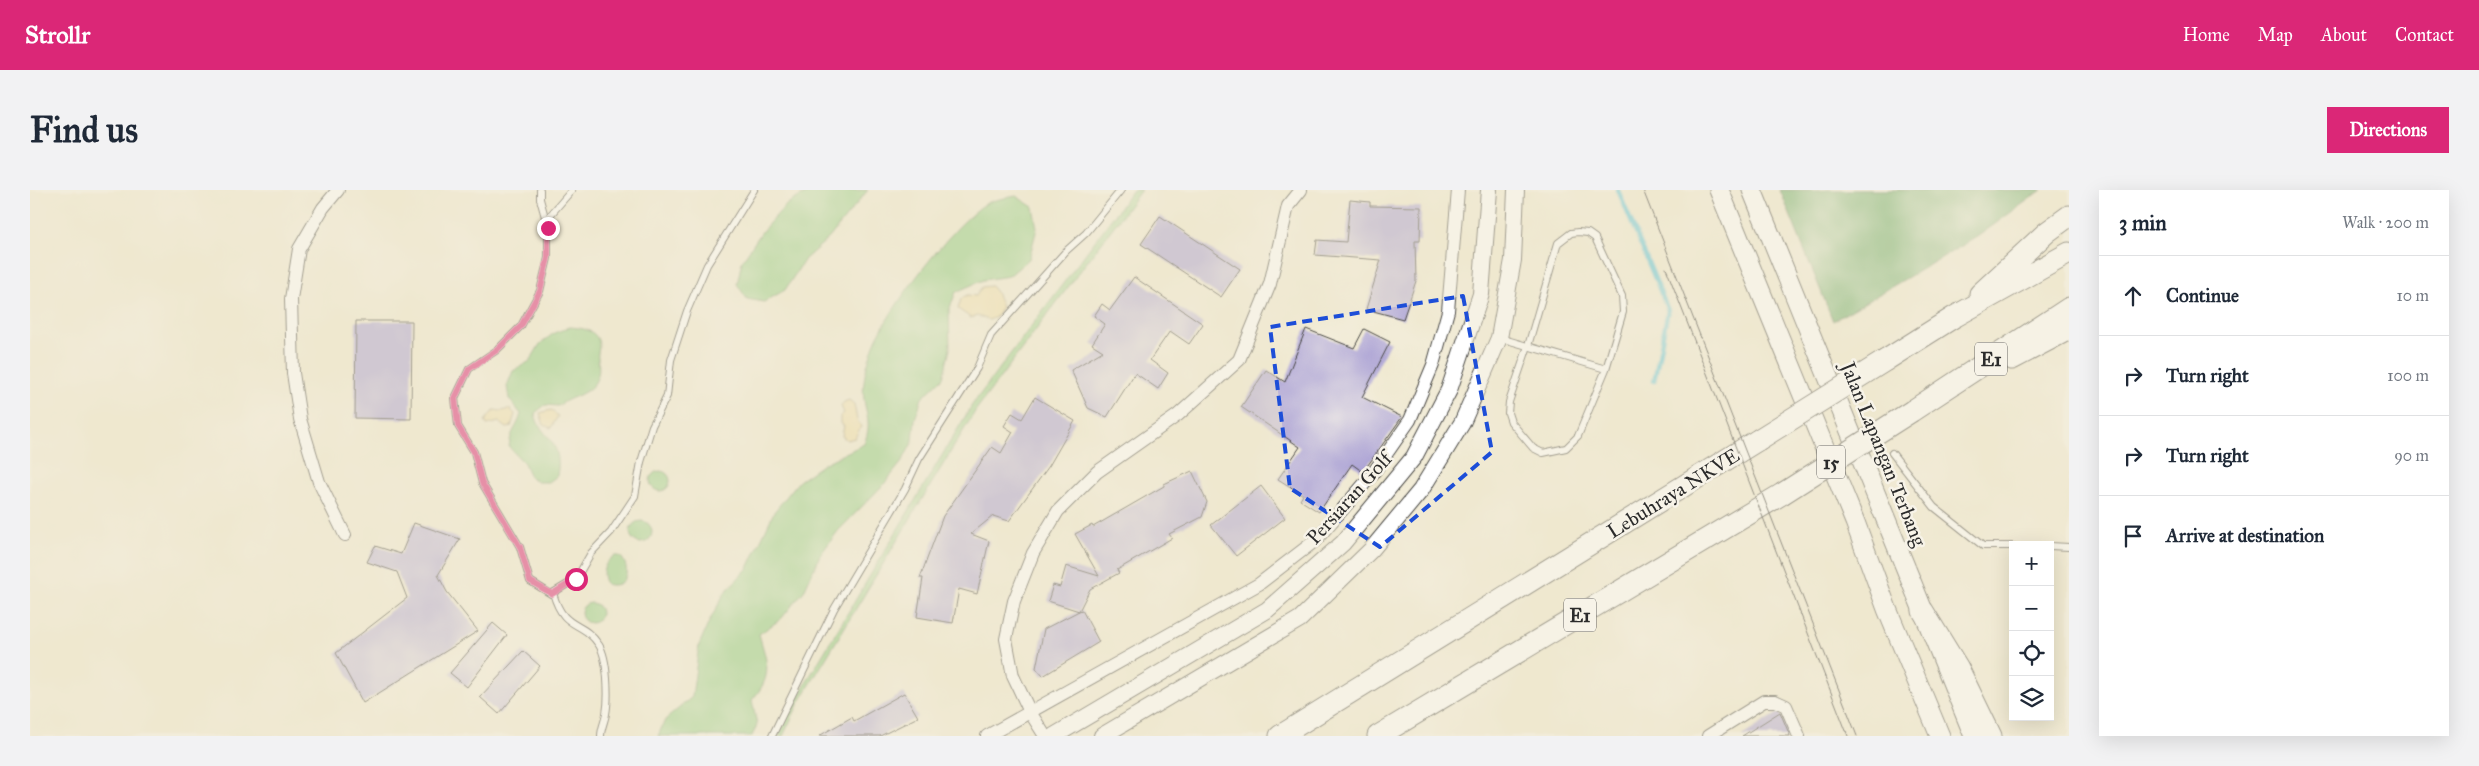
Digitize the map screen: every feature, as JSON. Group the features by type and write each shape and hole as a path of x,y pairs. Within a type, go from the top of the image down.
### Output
{"highway":[{"path":"1954,318 2047,232 2069,216"},
{"name":"Lebuhraya NKVE","path":"1280,736 1954,318 2069,253"},
{"name":"E1","path":"1378,736 1782,494 2069,308"},
{"path":"1912,411 2069,329"},
{"path":"1923,612 1958,668 1992,736"}],"main road":[{"name":"15","path":"1719,190 1855,522 1887,609 1940,736"},
{"name":"Jalan Lapangan Terbang","path":"1752,190 1974,736"}],"street":[{"path":"338,190 323,208 299,249 291,300 293,373 300,419 320,482 345,535"},
{"path":"1045,736 1030,712 1013,676 1006,639 1014,601 1033,553 1058,511 1097,472 1178,415 1239,360 1270,284 1288,206 1301,190"},
{"path":"987,736 1259,584 1316,540 1371,476 1410,420 1433,365 1448,311 1458,190"},
{"name":"Persiaran Golf","path":"1054,736 1267,610 1343,543 1414,456 1449,390 1481,294 1489,190"},
{"path":"1102,736 1300,619 1372,548 1421,490 1462,423 1499,338 1513,260 1516,190"},
{"path":"1708,736 1764,701 1775,701 1786,706 1799,736"}],"lane":[{"path":"540,190 548,228 548,258 540,291 521,326 497,350 469,369 455,398 458,426 474,452 482,483 520,547 530,581 552,593 558,610 570,624 589,633 601,647 607,679 606,713 602,736"},
{"path":"546,220 572,190"},
{"path":"552,593 576,579 591,553 611,532 635,496 641,462 652,426 667,396 671,360 687,311 707,265 754,190"},
{"path":"772,736 834,609 905,489 919,458 977,368 992,336 1066,251 1086,233 1121,190"},
{"path":"1571,233 1588,233 1595,238 1622,296 1623,312 1606,369 1578,436 1566,448 1543,453 1533,448 1511,422 1508,413 1509,402 1528,346 1558,243 1571,233"},
{"path":"1499,338 1606,369"},
{"path":"1892,453 1934,507 1982,546 2009,546"},
{"path":"2054,546 2069,547"}],"highlighted area":[{"path":"1463,296 1492,452 1380,547 1290,488 1270,327"}],"green space":[{"path":"811,190 868,190 829,238 805,259 785,290 764,302 747,299 737,284 742,261 763,230 787,204"},
{"path":"1133,190 1141,190 976,410 799,703 783,736 778,736 795,701 972,405"},
{"path":"1780,190 2042,190 1977,237 1833,321"},
{"path":"1016,196 1033,207 1037,228 1029,259 1009,276 983,280 956,292 949,310 950,349 943,378 922,398 915,419 913,441 902,462 885,483 838,531 820,555 804,591 781,619 759,634 767,668 764,683 752,700 757,725 752,736 658,736 665,720 692,697 699,645 709,622 725,592 748,568 774,512 799,481 825,463 864,444 868,427 863,391 865,373 874,345 893,311 923,268 973,213 987,203"},
{"path":"570,327 584,329 596,336 599,346 598,374 594,384 582,394 558,406 545,405 535,413 541,428 554,446 558,463 557,476 549,482 538,482 530,477 524,463 509,447 511,436 521,414 509,399 507,386 513,371 530,361 540,344 554,333"},
{"path":"656,471 664,471 670,477 670,485 664,491 656,491 650,485 650,477"},
{"path":"641,521 649,524 652,532 649,540 641,543 633,540 630,532 633,524"},
{"path":"614,556 620,556 624,561 626,567 625,577 618,584 606,584 603,576 604,568"},
{"path":"587,603 595,603 601,609 601,617 595,623 587,623 581,617 581,609"}],"sand":[{"path":"991,286 996,292 1002,307 996,317 989,320 977,316 971,318 958,309 961,299 967,295 976,296 982,287"},
{"path":"849,400 854,404 857,420 861,426 855,438 847,440 842,436 844,426 840,423 840,416 844,413 841,406"},
{"path":"510,409 515,414 511,427 507,428 499,422 487,425 485,421 494,410"},
{"path":"551,410 558,416 551,428 544,425 540,413"}],"building":[{"path":"1350,200 1370,202 1370,206 1421,207 1420,241 1415,241 1416,281 1403,319 1366,309 1381,260 1315,255 1317,240 1346,242"},
{"path":"1160,216 1240,269 1221,297 1141,244"},
{"path":"1134,277 1203,324 1189,344 1170,331 1150,360 1168,373 1158,389 1135,373 1107,417 1088,408 1071,370 1103,351 1092,344 1105,324 1094,316 1102,304 1110,310"},
{"path":"356,321 412,321 411,419 355,418"},
{"path":"1306,329 1354,348 1364,329 1390,342 1362,397 1402,417 1363,472 1352,464 1319,512 1300,500 1303,495 1278,479 1300,447 1241,407 1266,370 1285,382"},
{"path":"1035,397 1075,421 1049,466 1009,521 993,516 971,534 989,541 977,594 959,589 953,623 917,617 923,578 920,578 943,516 992,447 1001,453 1013,432 1004,426 1012,413 1022,419"},
{"path":"1192,471 1207,502 1202,517 1169,534 1172,538 1117,570 1119,573 1090,589 1079,611 1048,601 1053,585 1060,587 1066,566 1099,576 1075,534 1092,525 1093,527 1164,486 1164,484"},
{"path":"1261,486 1285,518 1236,556 1211,525"},
{"path":"414,523 460,539 438,575 447,592 478,631 363,703 336,653 407,598 397,572 367,562 375,546 401,554"},
{"path":"1082,610 1099,642 1043,676 1036,668 1044,629"},
{"path":"493,623 507,635 467,687 450,673"},
{"path":"523,651 540,666 499,714 480,697"},
{"path":"904,693 918,717 880,736 819,736 852,717 854,721"},
{"path":"1780,712 1790,736 1742,736"}],"waterway":[{"path":"1618,190 1668,310 1654,381"}],"tram line":[{"path":"1643,190 1857,736"},
{"path":"1666,268 1848,736"}],"route":[{"path":"548,228 548,258 540,291 521,326 497,350 469,369 455,398 458,426 474,452 482,483 520,547 530,581 552,594 576,579"}]}
